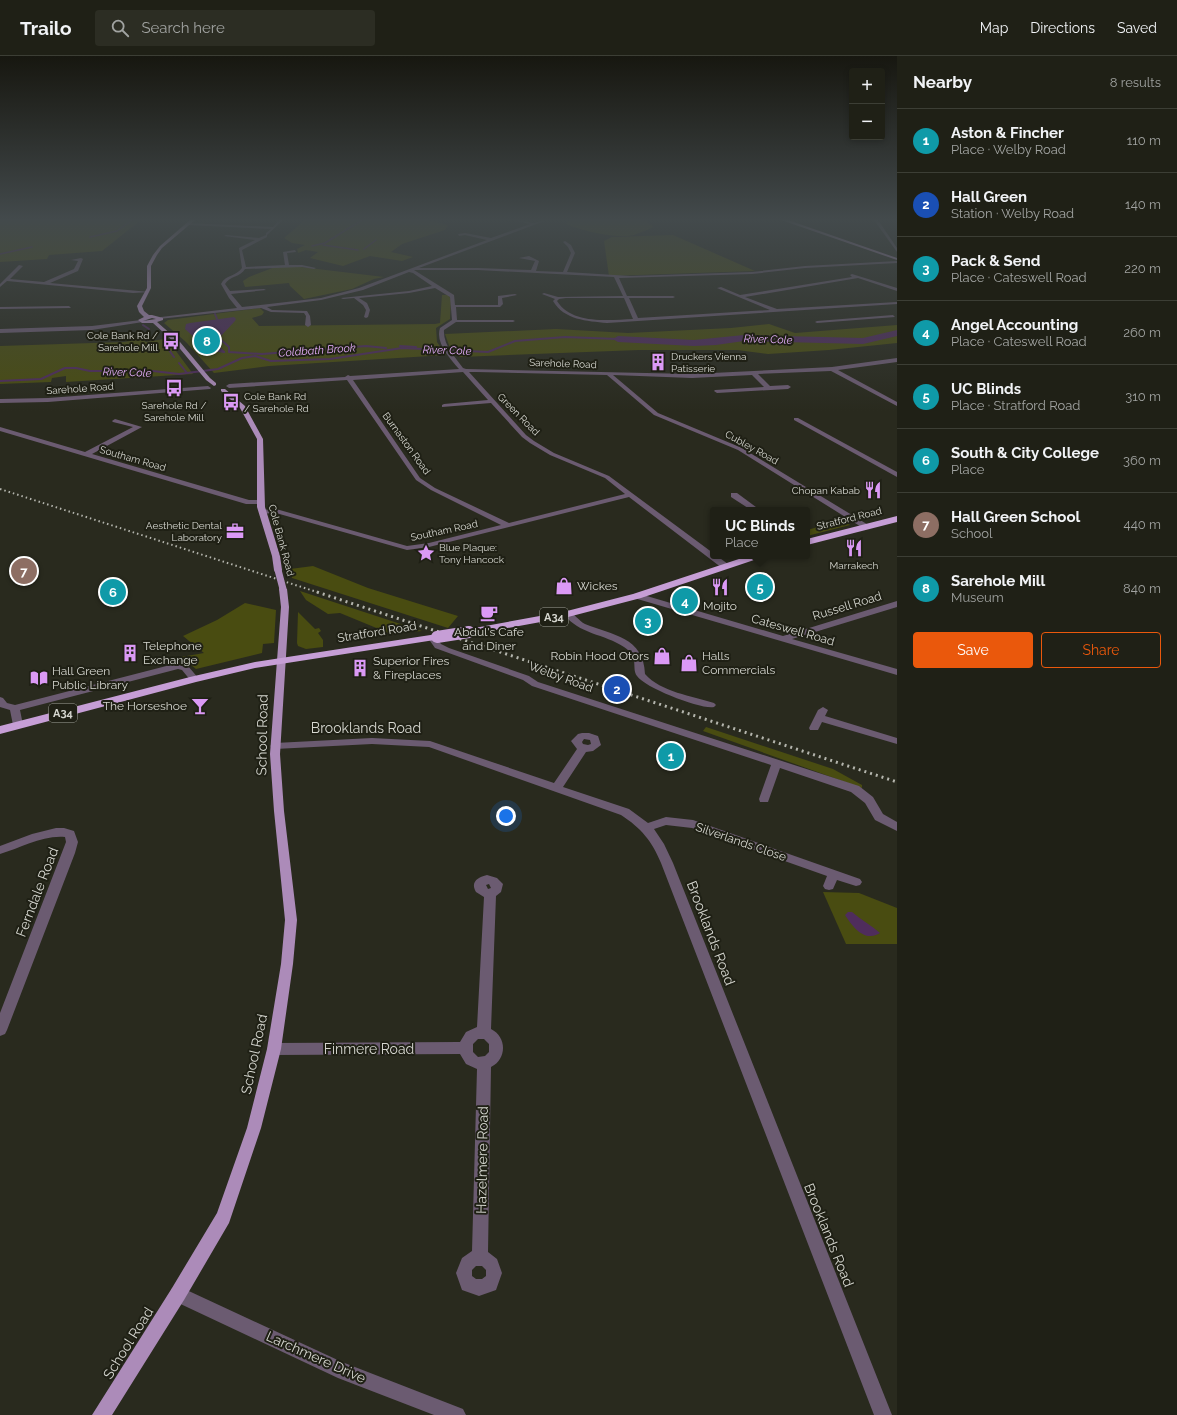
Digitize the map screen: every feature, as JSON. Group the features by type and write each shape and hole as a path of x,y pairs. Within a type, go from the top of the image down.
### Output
{"highway":[{"name":"Stratford Road","path":"810,541 897,519"},
{"name":"Stratford Road","path":"0,730 194,679 283,660 434,638 568,614 637,596 747,559"}],"main road":[{"path":"148,283 148,292 140,304 142,312 148,317"},
{"path":"141,321 142,319 148,317 156,316 161,318"},
{"path":"141,321 154,322 161,320 161,318"},
{"name":"Cole Bank Road","path":"154,322 178,343 201,371 218,388 243,407 260,438 260,502 276,556 285,607 283,660"},
{"name":"School Road","path":"101,1415 178,1294 223,1217 254,1128 274,1049 287,964 291,920 279,811 275,746 283,660"}],"street":[{"path":"40,283 148,292"},
{"path":"223,283 228,293 240,308"},
{"path":"161,318 322,298 361,289 375,283"},
{"path":"431,283 452,296 455,321 513,321"},
{"path":"619,283 637,321"},
{"path":"740,296 818,283"},
{"path":"877,283 897,290"},
{"path":"322,298 356,298 409,292 436,287"},
{"path":"719,288 776,311"},
{"path":"228,293 264,290"},
{"path":"544,294 558,298 673,297"},
{"path":"452,306 500,306 500,298 502,296 515,295"},
{"path":"356,298 366,304 368,310 366,317"},
{"path":"558,298 555,301 557,307 566,313 576,317 607,322 897,303"},
{"path":"262,306 271,311 305,312 308,316 308,325"},
{"path":"0,308 69,307"},
{"path":"817,308 824,312"},
{"path":"830,316 837,320"},
{"path":"817,322 893,316"},
{"path":"864,318 870,322"},
{"path":"0,331 92,328 141,321"},
{"name":"Green Road","path":"455,321 442,329 441,332 444,345 461,369 464,370 491,401 532,442 552,454 607,477 710,555"},
{"name":"Sarehole Road","path":"0,401 48,400 348,377 464,370 692,376 832,369 897,360"},
{"path":"832,369 897,404"},
{"name":"Cubley Road","path":"609,374 656,414 740,449 866,526"},
{"path":"754,374 769,388"},
{"name":"Burnaston Road","path":"348,377 413,473 421,482 432,489 507,525"},
{"path":"717,391 788,387"},
{"path":"444,406 491,401"},
{"path":"796,419 897,475"},
{"path":"115,421 139,428"},
{"path":"86,454 148,424"},
{"name":"Southam Road","path":"0,429 249,502 260,502"},
{"name":"Southam Road","path":"262,512 276,511 407,548 429,545 630,495"},
{"path":"734,495 752,507"},
{"name":"Green Road","path":"716,559 725,566"},
{"name":"Cateswell Road","path":"637,596 896,672"},
{"name":"Russell Road","path":"782,639 897,604"},
{"path":"568,614 582,626 613,637 634,650 641,665 640,674 647,682 657,687 711,705"},
{"name":"Welby Road","path":"434,638 438,646 446,650 526,678 535,684 855,789 864,794 879,817 897,827"},
{"path":"0,700 3,705 15,708 178,666 185,668 194,679"},
{"path":"15,708 18,725"},
{"path":"814,728 821,714 897,741"},
{"name":"Brooklands Road","path":"275,746 341,742 406,741 430,744 625,812 638,819 647,827 659,844 808,1229 883,1415"},
{"path":"556,789 583,748"},
{"path":"764,799 778,763"},
{"name":"Silverlands Close","path":"647,827 666,821 693,824 856,882"},
{"name":"Ferndale Road","path":"0,850 60,832 67,832 70,834 72,842 0,1030"},
{"path":"829,886 834,874"},
{"path":"484,1033 490,894"},
{"path":"484,1033 493,1038 498,1048 494,1057 484,1062 473,1060 466,1053 464,1048 470,1036 484,1033"},
{"name":"Finmere Road","path":"274,1049 464,1048"},
{"name":"Hazelmere Road","path":"480,1258 484,1062"},
{"name":"Larchmere Drive","path":"178,1294 338,1369 457,1415"}],"shaded area":[{"path":"244,283 284,283 245,287"},
{"path":"289,283 364,283 352,289 304,299"},
{"path":"442,295 448,295 451,299 450,319 436,328 437,342 446,355 269,366 214,373 186,342 164,323 168,320 260,308 264,312 262,315 252,318 259,326 435,324 440,323"},
{"path":"234,317 236,319 235,321 219,338 196,339 185,329 186,324 190,323"},
{"path":"769,324 795,333 897,325 897,343 768,354 737,350 639,350 460,357 451,351 445,334 556,329 628,333 731,328"},
{"path":"142,339 146,342 164,339 173,347 193,374 66,382 66,376 52,378 51,382 0,384 0,346 124,342"},
{"path":"844,520 850,525 810,535 810,529"},
{"path":"313,566 368,588 458,616 448,628 292,578 290,569"},
{"path":"300,591 422,631 391,634 340,613 328,614 306,600"},
{"path":"245,603 276,610 274,643 263,644 262,653 196,669 181,657 204,653 183,636 217,620"},
{"path":"298,612 315,629 319,628 321,631 318,633 323,640 323,647 306,649 298,646"},
{"path":"706,727 833,769 862,785 862,788 703,731"},
{"path":"823,892 859,893 897,908 897,944 846,944"},
{"path":"848,912 852,912 880,933 867,936 859,932 845,915"}],"waterway":[{"name":"Coldbath Brook","path":"215,314 217,319"},
{"path":"143,325 149,329"},
{"name":"River Cole","path":"618,339 694,343 744,338 863,341 897,333"},
{"name":"River Cole","path":"187,373 218,369 242,358 255,356 271,361 330,359 402,348 488,352 515,341 565,337 618,339"},
{"name":"Coldbath Brook","path":"219,338 229,347 229,352 262,354 366,346 386,348"},
{"path":"164,343 174,357"},
{"path":"205,348 224,352 215,344"},
{"name":"River Cole","path":"400,346 416,347"},
{"path":"179,363 187,373"},
{"name":"River Cole","path":"0,381 41,379 65,368 76,368 90,371 153,371 179,374 187,373"}],"railway":[{"path":"0,489 320,593"},
{"path":"317,592 897,782"}],"place":[{"name":"Cole Bank Rd / Sarehole Mill","path":"171,341"},
{"name":"Sarehole Mill","path":"207,341"},
{"name":"Druckers Vienna Patisserie","path":"658,362"},
{"name":"Sarehole Rd / Sarehole Mill","path":"174,388"},
{"name":"Cole Bank Rd / Sarehole Rd","path":"231,402"},
{"name":"Chopan Kabab","path":"873,490"},
{"name":"Aesthetic Dental Laboratory","path":"235,531"},
{"name":"Marrakech","path":"854,548"},
{"name":"Blue Plaque: Tony Hancock","path":"426,553"},
{"name":"Hall Green School","path":"24,571"},
{"name":"Wickes","path":"564,586"},
{"name":"Mojito","path":"720,587"},
{"name":"UC Blinds","path":"760,587"},
{"name":"South & City College","path":"113,592"},
{"name":"Angel Accounting","path":"685,601"},
{"name":"Abdul's Cafe and Diner","path":"489,613"},
{"name":"Pack & Send","path":"648,621"},
{"name":"Telephone Exchange","path":"130,653"},
{"name":"Robin Hood Otors","path":"662,656"},
{"name":"Halls Commercials","path":"689,663"},
{"name":"Superior Fires & Fireplaces","path":"360,668"},
{"name":"Hall Green Public Library","path":"39,678"},
{"name":"Hall Green","path":"617,689"},
{"name":"The Horseshoe","path":"200,706"},
{"name":"Aston & Fincher","path":"671,756"}]}
